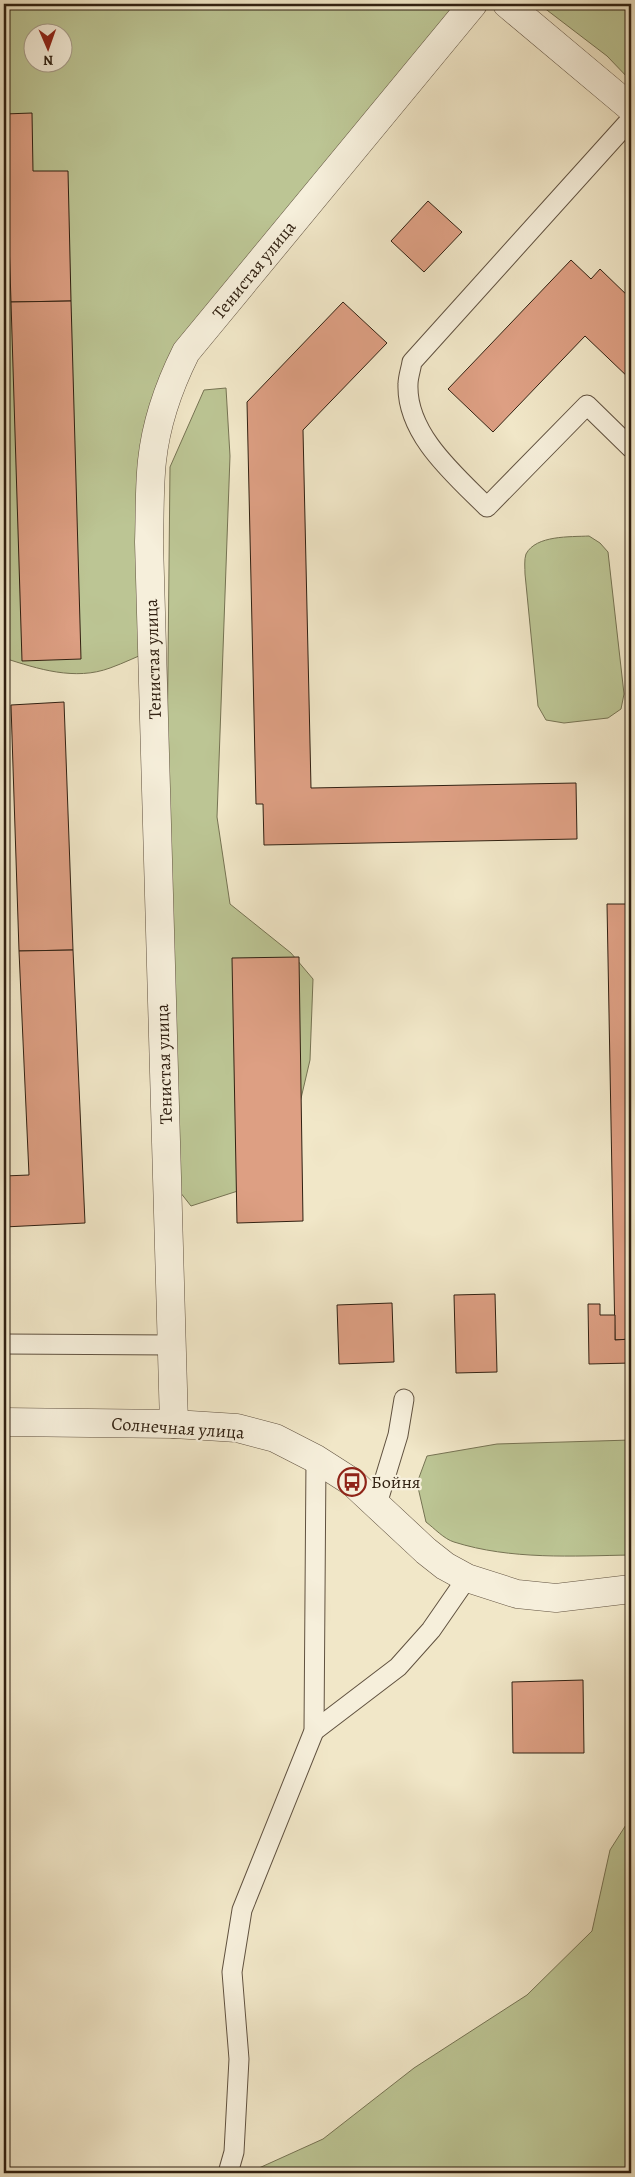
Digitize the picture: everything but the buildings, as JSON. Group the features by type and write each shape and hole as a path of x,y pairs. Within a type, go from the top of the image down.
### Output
{"street":[{"name":"Тенистая улица","path":"174,1424 149,542 152,461 162,412 171,383 186,352 473,4"},
{"path":"507,4 631,108"},
{"name":"Солнечная улица","path":"4,1422 174,1424 238,1428 276,1438 316,1459 352,1482 426,1551 445,1566 467,1578 517,1594 556,1598 631,1589"}],"lane":[{"path":"631,119 412,362 408,384 413,415 421,434 452,472 487,507 587,405 631,448"},
{"path":"4,1344 172,1345"},
{"path":"377,1504 398,1435 404,1399"},
{"path":"228,2173 234,2152 239,2059 232,1972 242,1910 314,1731 316,1459"},
{"path":"314,1731 398,1667 431,1630 467,1578"}],"green space":[{"path":"4,4 473,4 186,352 162,413 153,650 97,672 57,672 4,658"},
{"path":"539,4 631,4 631,81 607,56"},
{"path":"226,388 230,456 217,817 230,904 291,953 313,979 310,1060 291,1141 244,1189 191,1206 180,1192 167,764 170,467 204,390"},
{"path":"589,536 600,543 608,552 624,694 621,709 608,718 564,723 546,720 538,706 525,574 525,556 537,543 545,540"},
{"path":"631,1440 631,1555 542,1556 498,1552 450,1541 426,1522 417,1483 427,1456 497,1444"},
{"path":"631,1817 631,2173 248,2173 323,2139 414,2068 527,1995 592,1931 610,1850"}],"place":[{"name":"Бойня","path":"352,1482"}]}
